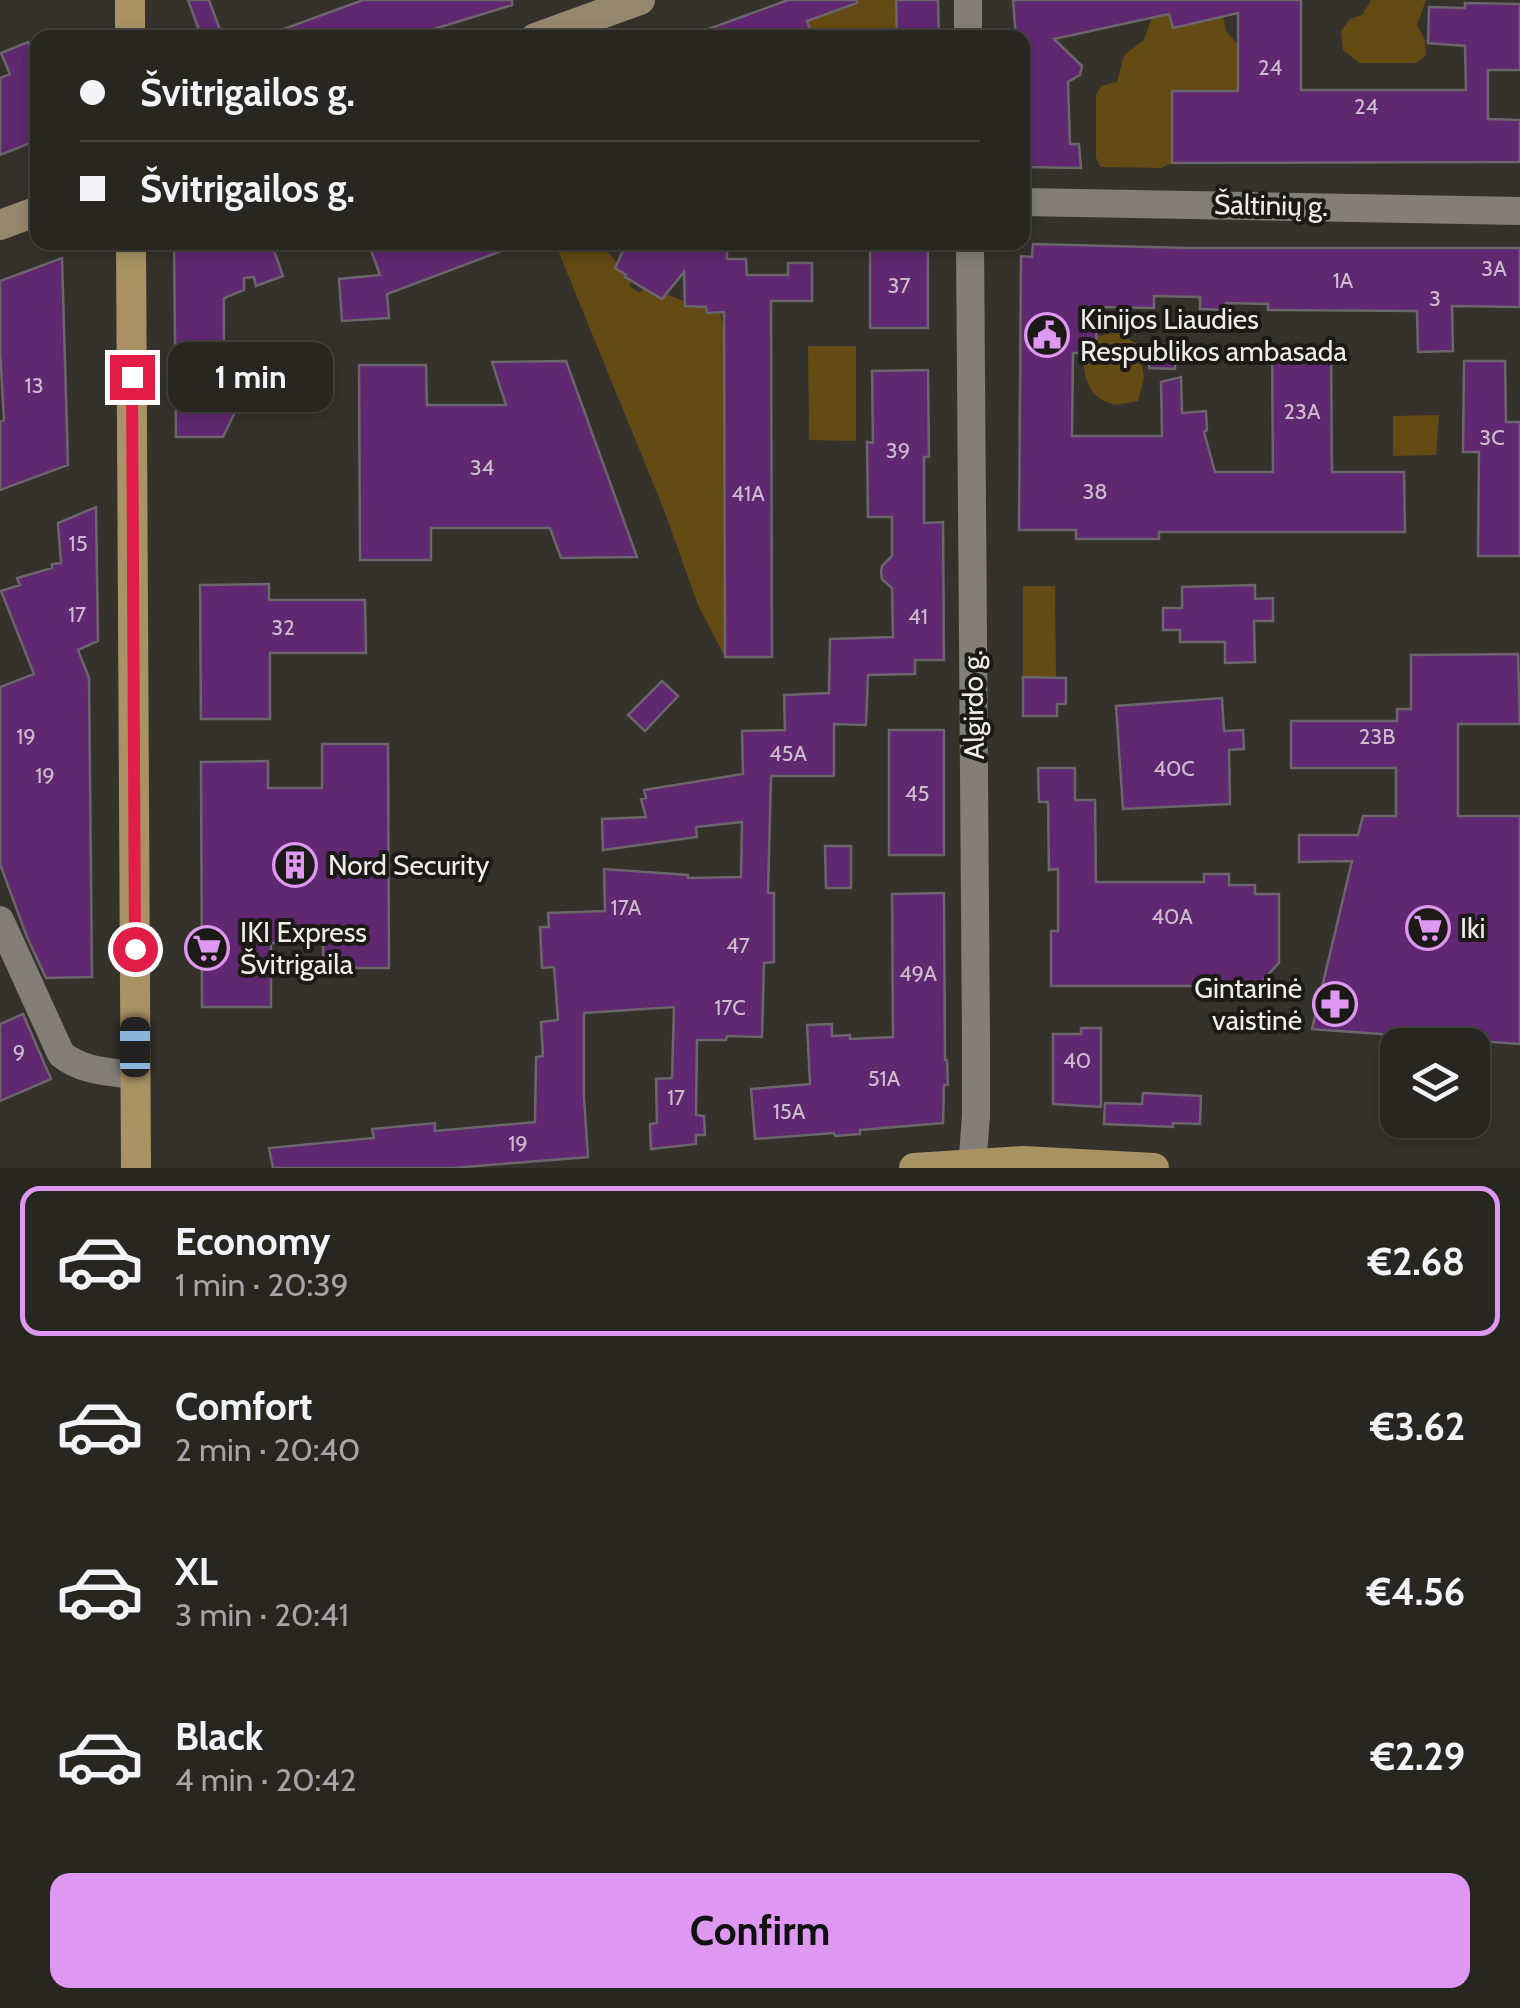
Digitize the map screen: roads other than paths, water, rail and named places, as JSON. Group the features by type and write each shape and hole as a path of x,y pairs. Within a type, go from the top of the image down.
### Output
{"main road":[{"path":"130,0 130,30"},
{"path":"557,30 640,0"},
{"path":"0,225 30,214"},
{"path":"131,250 136,1168"},
{"path":"914,1168 1023,1161 1154,1168"}],"street":[{"path":"968,0 968,30"},
{"name":"Šaltinių g.","path":"1030,202 1520,210"},
{"name":"Algirdo g.","path":"970,250 976,1041 972,1166"},
{"path":"0,920 60,1054 71,1063 136,1075"}],"place":[{"name":"Kinijos Liaudies Respublikos ambasada","path":"1047,335"},
{"name":"Nord Security","path":"295,865"},
{"name":"Iki","path":"1428,928"},
{"name":"IKI Express Švitrigaila","path":"207,948"},
{"name":"Gintarinė vaistinė","path":"1335,1004"}]}
